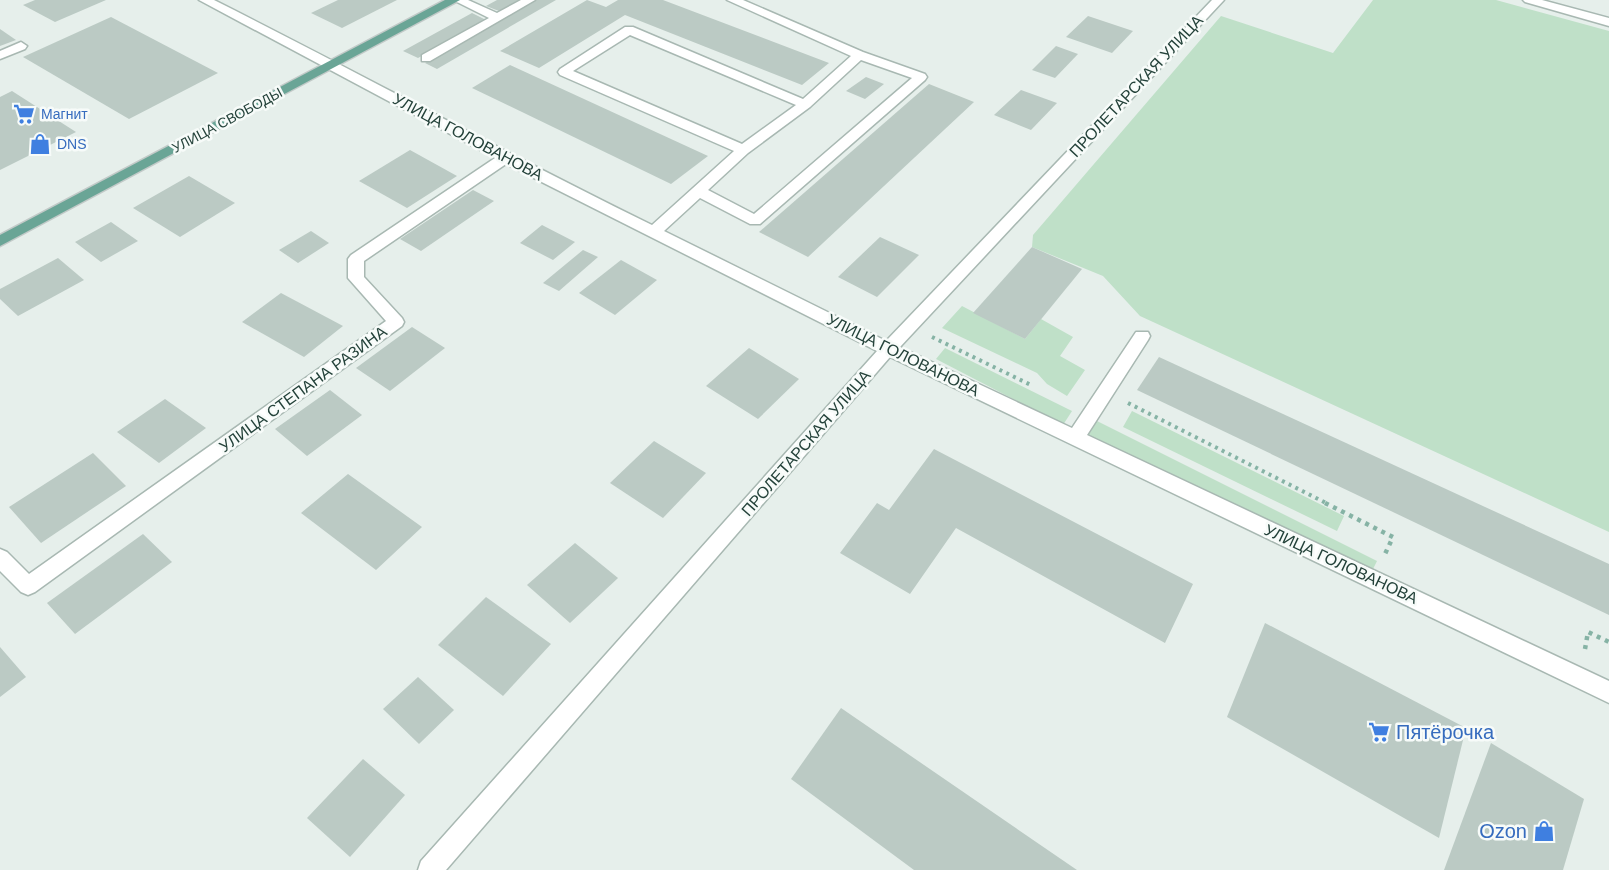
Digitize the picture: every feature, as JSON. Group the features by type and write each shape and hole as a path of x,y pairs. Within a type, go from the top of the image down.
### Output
{"main road":[{"name":"УЛИЦА СВОБОДЫ","path":"0,241 454,0"}],"street":[{"name":"УЛИЦА ГОЛОВАНОВА","path":"205,0 332,64 505,158 888,349 1609,692"},
{"path":"459,0 498,18"},
{"path":"426,58 529,0"},
{"path":"698,191 755,221 921,77 859,55 734,0"},
{"name":"ПРОЛЕТАРСКАЯ УЛИЦА","path":"430,870 888,349 1218,0"},
{"path":"1529,0 1609,21"},
{"path":"742,150 564,72 628,30 805,104"},
{"path":"0,55 21,46"},
{"path":"654,232 742,150 805,104 859,55"},
{"name":"УЛИЦА СТЕПАНА РАЗИНА","path":"0,558 28,586 396,322 356,278 356,259 505,158"},
{"path":"1075,438 1142,336"}],"path":[{"path":"1106,392 1393,537 1374,580"}],"green space":[{"path":"1373,0 1496,0 1609,31 1609,532 1140,316 1103,276 1032,247 1033,235 1221,16 1333,53"},
{"path":"962,306 1025,339 1041,319 1073,337 1060,356 1085,370 1067,396 1047,384 1037,373 942,328"},
{"path":"945,348 1072,411 1063,425 936,359"},
{"path":"1132,411 1344,516 1337,531 1123,427"},
{"path":"1093,419 1377,561 1370,575 1082,435"}],"building":[{"path":"35,0 106,0 55,22 23,5"},
{"path":"338,0 397,0 342,28 311,13"},
{"path":"497,0 519,0 499,11 486,6"},
{"path":"536,0 556,0 437,69 425,63"},
{"path":"587,0 606,7 618,0 663,0 829,63 802,85 625,15 539,68 500,51"},
{"path":"472,13 486,20 418,58 403,51"},
{"path":"1088,16 1133,31 1112,53 1066,37"},
{"path":"111,17 218,73 129,119 23,57"},
{"path":"0,29 16,40 0,46"},
{"path":"1056,46 1078,54 1055,78 1032,70"},
{"path":"510,65 708,156 671,184 472,88"},
{"path":"866,77 884,84 865,99 846,91"},
{"path":"929,84 974,102 808,257 759,232"},
{"path":"1021,90 1057,103 1031,130 994,115"},
{"name":"Магнит","path":"12,91 76,132 0,170 0,97"},
{"path":"410,150 457,176 407,208 359,181"},
{"path":"189,176 235,203 180,237 133,208"},
{"path":"473,190 494,201 421,251 400,239"},
{"path":"111,222 138,241 101,262 75,242"},
{"path":"542,225 575,242 553,260 520,243"},
{"path":"311,231 329,243 298,263 279,250"},
{"path":"880,237 919,255 877,297 838,277"},
{"path":"1032,247 1082,269 1025,339 973,313"},
{"path":"583,250 598,257 559,291 543,283"},
{"path":"58,258 84,280 18,316 0,299 0,289"},
{"path":"621,260 657,280 615,315 579,293"},
{"path":"281,293 343,326 304,357 242,322"},
{"path":"412,327 445,348 390,391 356,368"},
{"path":"749,348 799,379 758,419 706,386"},
{"path":"1159,357 1609,564 1609,615 1137,390"},
{"path":"330,390 362,415 307,456 275,429"},
{"path":"165,399 206,428 159,463 117,432"},
{"path":"654,441 706,473 663,518 610,483"},
{"path":"934,449 1193,584 1165,643 956,528 910,594 840,553 877,503 889,510"},
{"path":"93,453 126,486 41,543 9,507"},
{"path":"348,474 422,527 376,570 301,513"},
{"path":"143,534 172,562 75,634 47,603"},
{"path":"575,543 618,578 570,623 527,585"},
{"path":"486,597 551,644 503,696 438,645"},
{"path":"1265,623 1466,728 1439,838 1227,717"},
{"path":"0,647 26,677 0,697"},
{"path":"418,677 454,710 419,744 383,709"},
{"path":"841,708 1077,870 914,870 791,779"},
{"path":"1491,743 1584,799 1563,870 1444,870"},
{"path":"363,759 405,795 350,857 307,818"}],"place":[{"name":"Магнит","path":"24,114"},
{"name":"DNS","path":"40,144"},
{"name":"Пятёрочка","path":"1379,732"},
{"name":"Ozon","path":"1544,831"}]}
